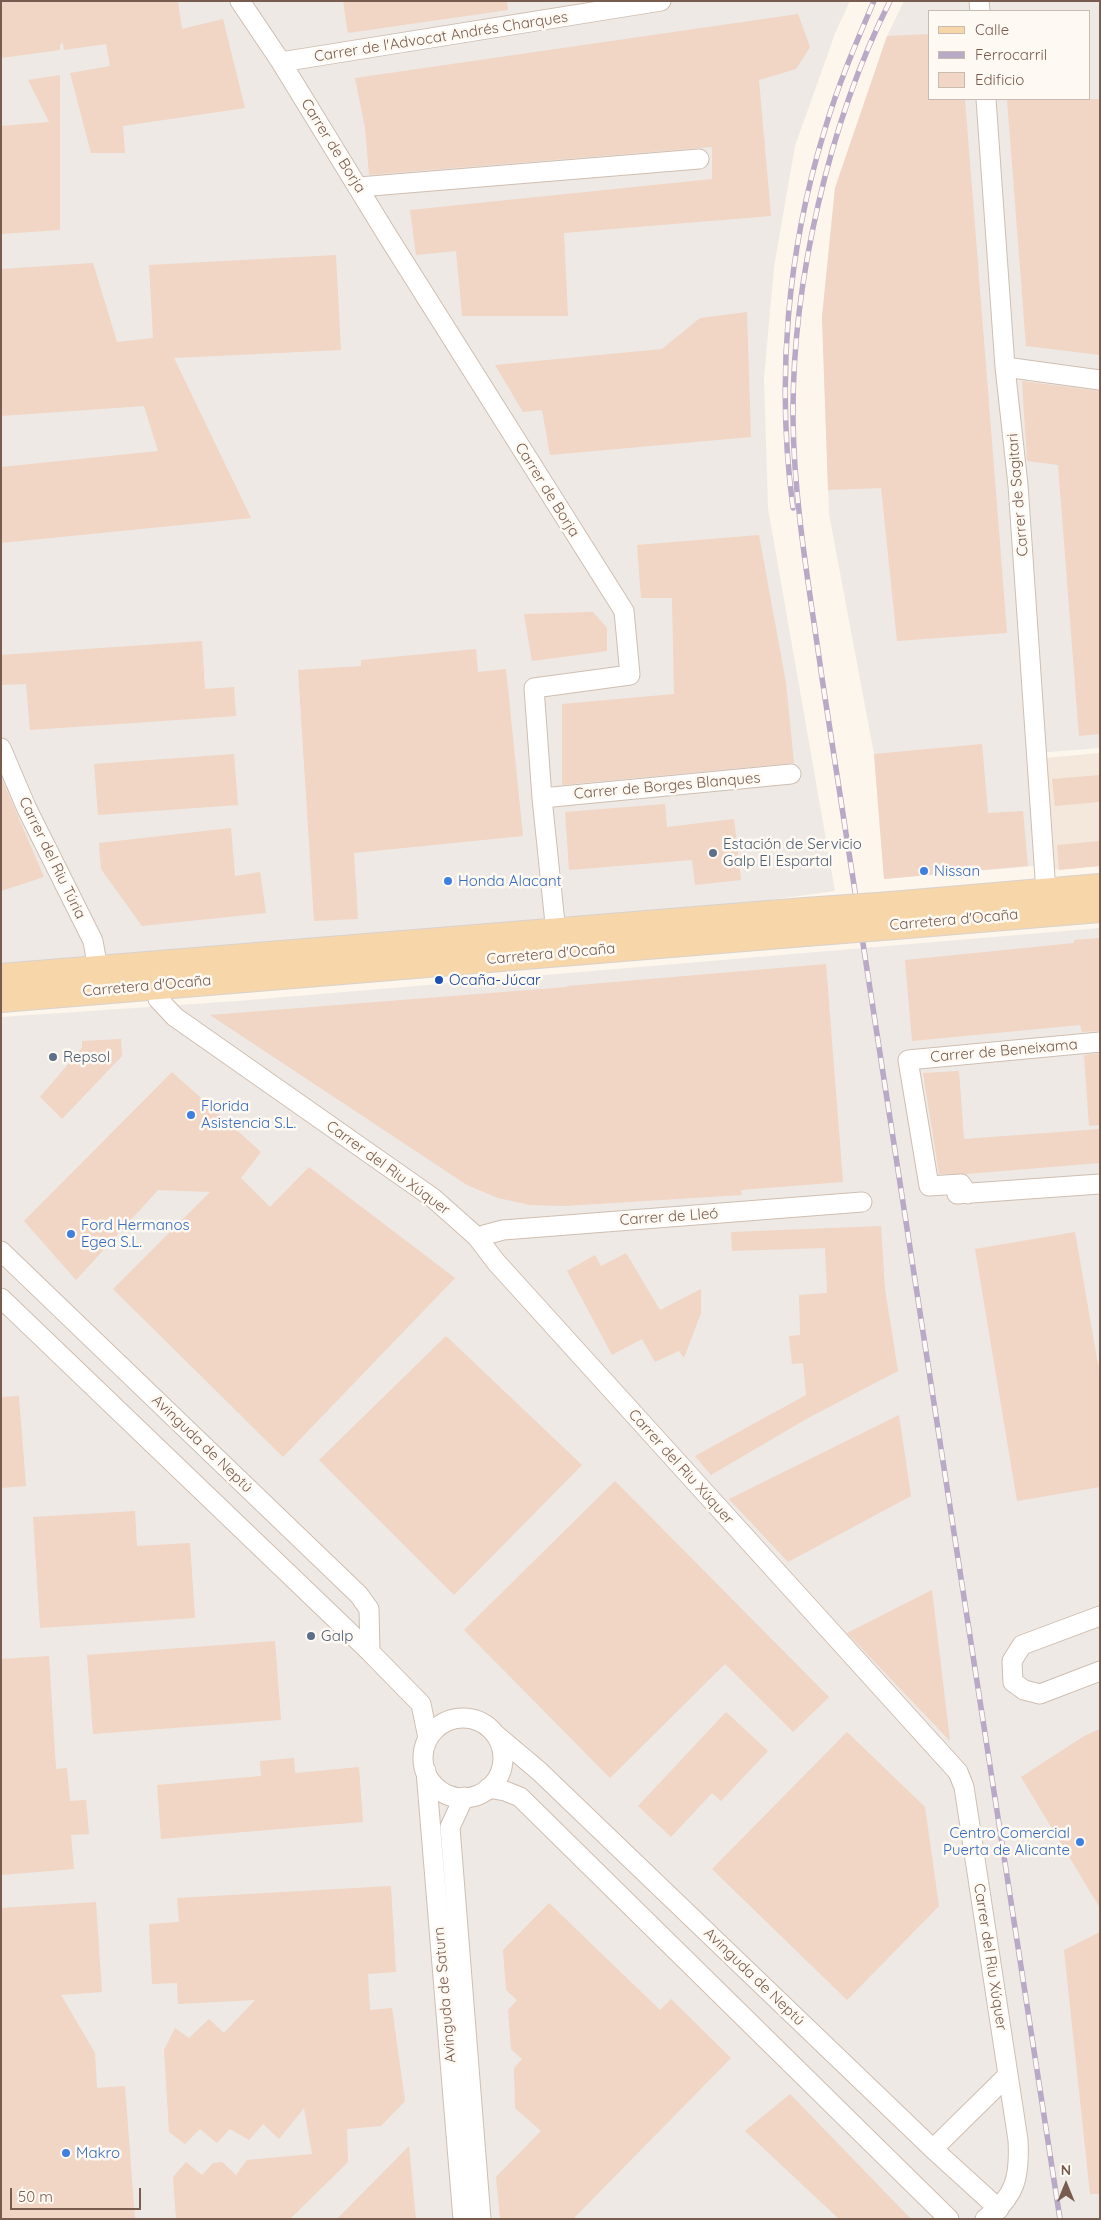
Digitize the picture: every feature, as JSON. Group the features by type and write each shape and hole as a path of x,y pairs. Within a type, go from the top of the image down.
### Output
{"main road":[{"name":"Carretera d'Ocaña","path":"893,916 1046,892 1100,888"},
{"name":"Carretera d'Ocaña","path":"1,978 556,933 805,922 893,916 1100,908"},
{"name":"Carretera d'Ocaña","path":"1,998 577,952 805,922"}],"street":[{"name":"Carrer de Borja","path":"240,1 281,62 387,235 624,611 630,675 534,688 542,798 556,933"},
{"name":"Carrer de l'Advocat Andrés Charques","path":"281,62 661,1"},
{"name":"Carrer de Sagitari","path":"986,100 1005,367 1018,484 1046,892"},
{"path":"359,187 700,159"},
{"path":"1005,367 1100,380"},
{"name":"Carrer del Riu Túria","path":"1,748 27,809 93,941 98,969"},
{"name":"Carrer de Borges Blanques","path":"542,798 791,774"},
{"path":"556,933 577,952"},
{"name":"Carrer del Riu Xúquer","path":"157,986 158,999 175,1016 433,1198 477,1237 496,1262 958,1772 964,1787 1018,2140 1019,2166 1012,2191 992,2214"},
{"name":"Carrer de Beneixama","path":"1100,1042 908,1060 929,1186 962,1184 962,1194 1100,1184"},
{"name":"Carrer de Lleó","path":"477,1237 503,1230 862,1202"},
{"name":"Avinguda de Neptú","path":"1,1251 359,1595 369,1609 370,1652"},
{"path":"1,1298 370,1652 421,1704 428,1738 423,1760 432,1782 452,1796 464,1797 481,1793 488,1788 500,1772 503,1763 503,1752 496,1734 486,1725 474,1719 461,1718 448,1721 436,1728 428,1738"},
{"path":"1100,1616 1022,1645 1012,1661 1013,1682 1024,1690 1040,1694 1100,1671"},
{"name":"Avinguda de Neptú","path":"496,1734 546,1778 933,2149 992,2214"},
{"name":"Avinguda de Saturn","path":"426,1771 463,2219"},
{"path":"488,1788 505,1791 520,1797 949,2219"},
{"name":"Avinguda de Saturn","path":"464,1797 450,1827 481,2219"},
{"path":"933,2149 1008,2075"}],"shaded area":[{"path":"1,1 850,1 836,31 795,146 774,267 764,378 768,508 835,891 661,915 1,966"},
{"path":"904,1 1100,1 1100,748 1037,753 1045,865 884,879 874,754 829,514 822,317 835,188 887,36"},
{"path":"1100,753 1100,866 1051,870 1045,758"},
{"path":"1100,928 1100,2219 1,2219 1,1017 238,1001"}],"building":[{"path":"1,1 178,1 182,29 223,19 245,108 123,126 125,153 91,153 70,73 110,66 106,44 64,50 63,43 60,44 60,50 1,58"},
{"path":"343,1 507,1 508,10 348,33"},
{"path":"798,14 810,47 796,69 759,80 771,216 564,233 568,316 462,316 456,251 416,255 410,210 712,179 712,147 369,175 365,128 355,78"},
{"path":"928,34 928,100 965,100 1007,633 897,641 881,488 828,490 822,317 835,188 887,36"},
{"path":"60,75 60,230 1,234 1,126 49,122 28,80"},
{"path":"1100,99 1100,355 1026,346 1007,100"},
{"path":"336,255 341,350 174,358 251,518 1,543 1,467 158,451 144,406 1,416 1,269 93,263 117,342 153,338 149,265"},
{"path":"747,312 751,437 550,455 542,410 523,412 495,365 662,349 700,318"},
{"path":"1022,381 1100,391 1100,734 1079,736 1058,465 1027,461"},
{"path":"759,535 786,683 794,763 562,785 562,704 674,694 672,598 641,598 637,545"},
{"path":"593,612 607,628 607,651 532,661 524,614"},
{"path":"202,641 205,689 234,687 236,716 30,730 26,684 1,685 1,655"},
{"path":"476,649 478,672 506,669 523,836 354,853 358,919 314,921 298,670 361,666 361,660"},
{"path":"982,744 988,813 1023,811 1028,866 884,879 874,754"},
{"path":"234,754 238,805 98,815 94,764"},
{"path":"1100,775 1100,802 1055,806 1052,779"},
{"path":"1,777 44,877 1,891"},
{"path":"665,804 667,827 734,819 741,880 695,885 692,860 569,870 565,812"},
{"path":"231,828 235,876 260,872 266,913 142,926 101,869 99,843"},
{"path":"1100,841 1100,866 1059,870 1057,845"},
{"path":"1100,938 1100,1031 1082,1032 1080,1025 912,1041 905,960 1074,943 1074,940"},
{"path":"826,964 843,1182 741,1190 742,1195 564,1206 530,1205 498,1198 467,1185 210,1015 567,987"},
{"path":"121,1039 122,1056 62,1119 40,1097 82,1048 82,1041"},
{"path":"1100,1053 1100,1125 1089,1126 1084,1055"},
{"path":"959,1071 964,1139 1100,1129 1100,1163 966,1174 939,1174 923,1073"},
{"path":"172,1072 261,1152 241,1178 270,1207 309,1167 455,1278 283,1457 113,1289 210,1192 158,1190 76,1280 24,1221"},
{"path":"881,1226 885,1289 898,1371 808,1418 711,1475 695,1456 806,1395 803,1363 792,1364 789,1336 800,1335 799,1295 827,1293 825,1248 732,1251 731,1232"},
{"path":"1075,1232 1100,1376 1100,1487 1017,1501 975,1249"},
{"path":"626,1253 660,1310 701,1289 701,1313 684,1358 679,1351 655,1362 642,1339 612,1355 567,1271 595,1255 601,1266"},
{"path":"446,1336 582,1465 454,1595 319,1460"},
{"path":"19,1396 26,1486 1,1488 1,1397"},
{"path":"899,1415 911,1496 788,1562 729,1499"},
{"path":"615,1481 829,1697 793,1732 725,1664 610,1778 464,1630"},
{"path":"135,1511 137,1546 190,1543 195,1618 40,1628 33,1517"},
{"path":"932,1590 950,1741 847,1633"},
{"path":"275,1641 281,1720 93,1734 87,1655"},
{"path":"49,1656 56,1769 67,1768 70,1801 86,1800 89,1834 71,1835 74,1869 1,1875 1,1659"},
{"path":"726,1712 768,1751 721,1801 712,1793 671,1837 638,1806"},
{"name":"Centro Comercial Puerta de Alicante","path":"1100,1729 1100,1908 1021,1777 1084,1736"},
{"path":"847,1732 925,1807 939,1906 847,2000 712,1869"},
{"path":"294,1758 295,1773 359,1767 363,1822 161,1839 157,1785 261,1776 260,1761"},
{"path":"391,1886 396,1972 368,1974 370,2010 392,2008 405,2101 381,2126 347,2129 348,2162 290,2219 176,2219 173,2177 186,2162 202,2175 213,2163 222,2162 236,2175 247,2160 312,2154 304,2108 279,2139 263,2124 249,2140 230,2129 217,2143 200,2129 185,2144 169,2132 164,2050 175,2028 189,2038 209,2019 224,2033 255,2000 178,2004 177,1983 152,1984 149,1924 179,1922 177,1898"},
{"name":"Makro","path":"96,1902 102,1992 61,1995 95,2053 97,2088 125,2086 135,2219 1,2219 1,1908"},
{"path":"549,1903 660,2010 671,1999 731,2058 573,2219 500,2219 496,2177 541,2131 515,2108 514,2068 522,2059 511,2049 508,2010 517,2000 506,1990 503,1950"},
{"path":"1100,1932 1100,2194 1090,2194 1064,1950"},
{"path":"790,2094 911,2219 839,2219 745,2131"},
{"path":"409,2146 416,2219 337,2219"}],"railway":[{"path":"793,508 785,412 788,317 794,269 812,175 825,129 841,80 874,1"},
{"path":"890,1 868,48 849,98 818,204 807,259 794,366 793,418 796,483 803,548 822,678 1060,2219"}],"place":[{"name":"Estación de Servicio Galp El Espartal","path":"713,853"},
{"name":"Nissan","path":"924,871"},
{"name":"Honda Alacant","path":"448,881"},
{"name":"Ocaña-Júcar","path":"439,980"},
{"name":"Repsol","path":"53,1057"},
{"name":"Florida Asistencia S.L.","path":"191,1115"},
{"name":"Ford Hermanos Egea S.L.","path":"71,1234"},
{"name":"Galp","path":"311,1636"},
{"name":"Centro Comercial Puerta de Alicante","path":"1080,1842"},
{"name":"Makro","path":"66,2153"}]}
